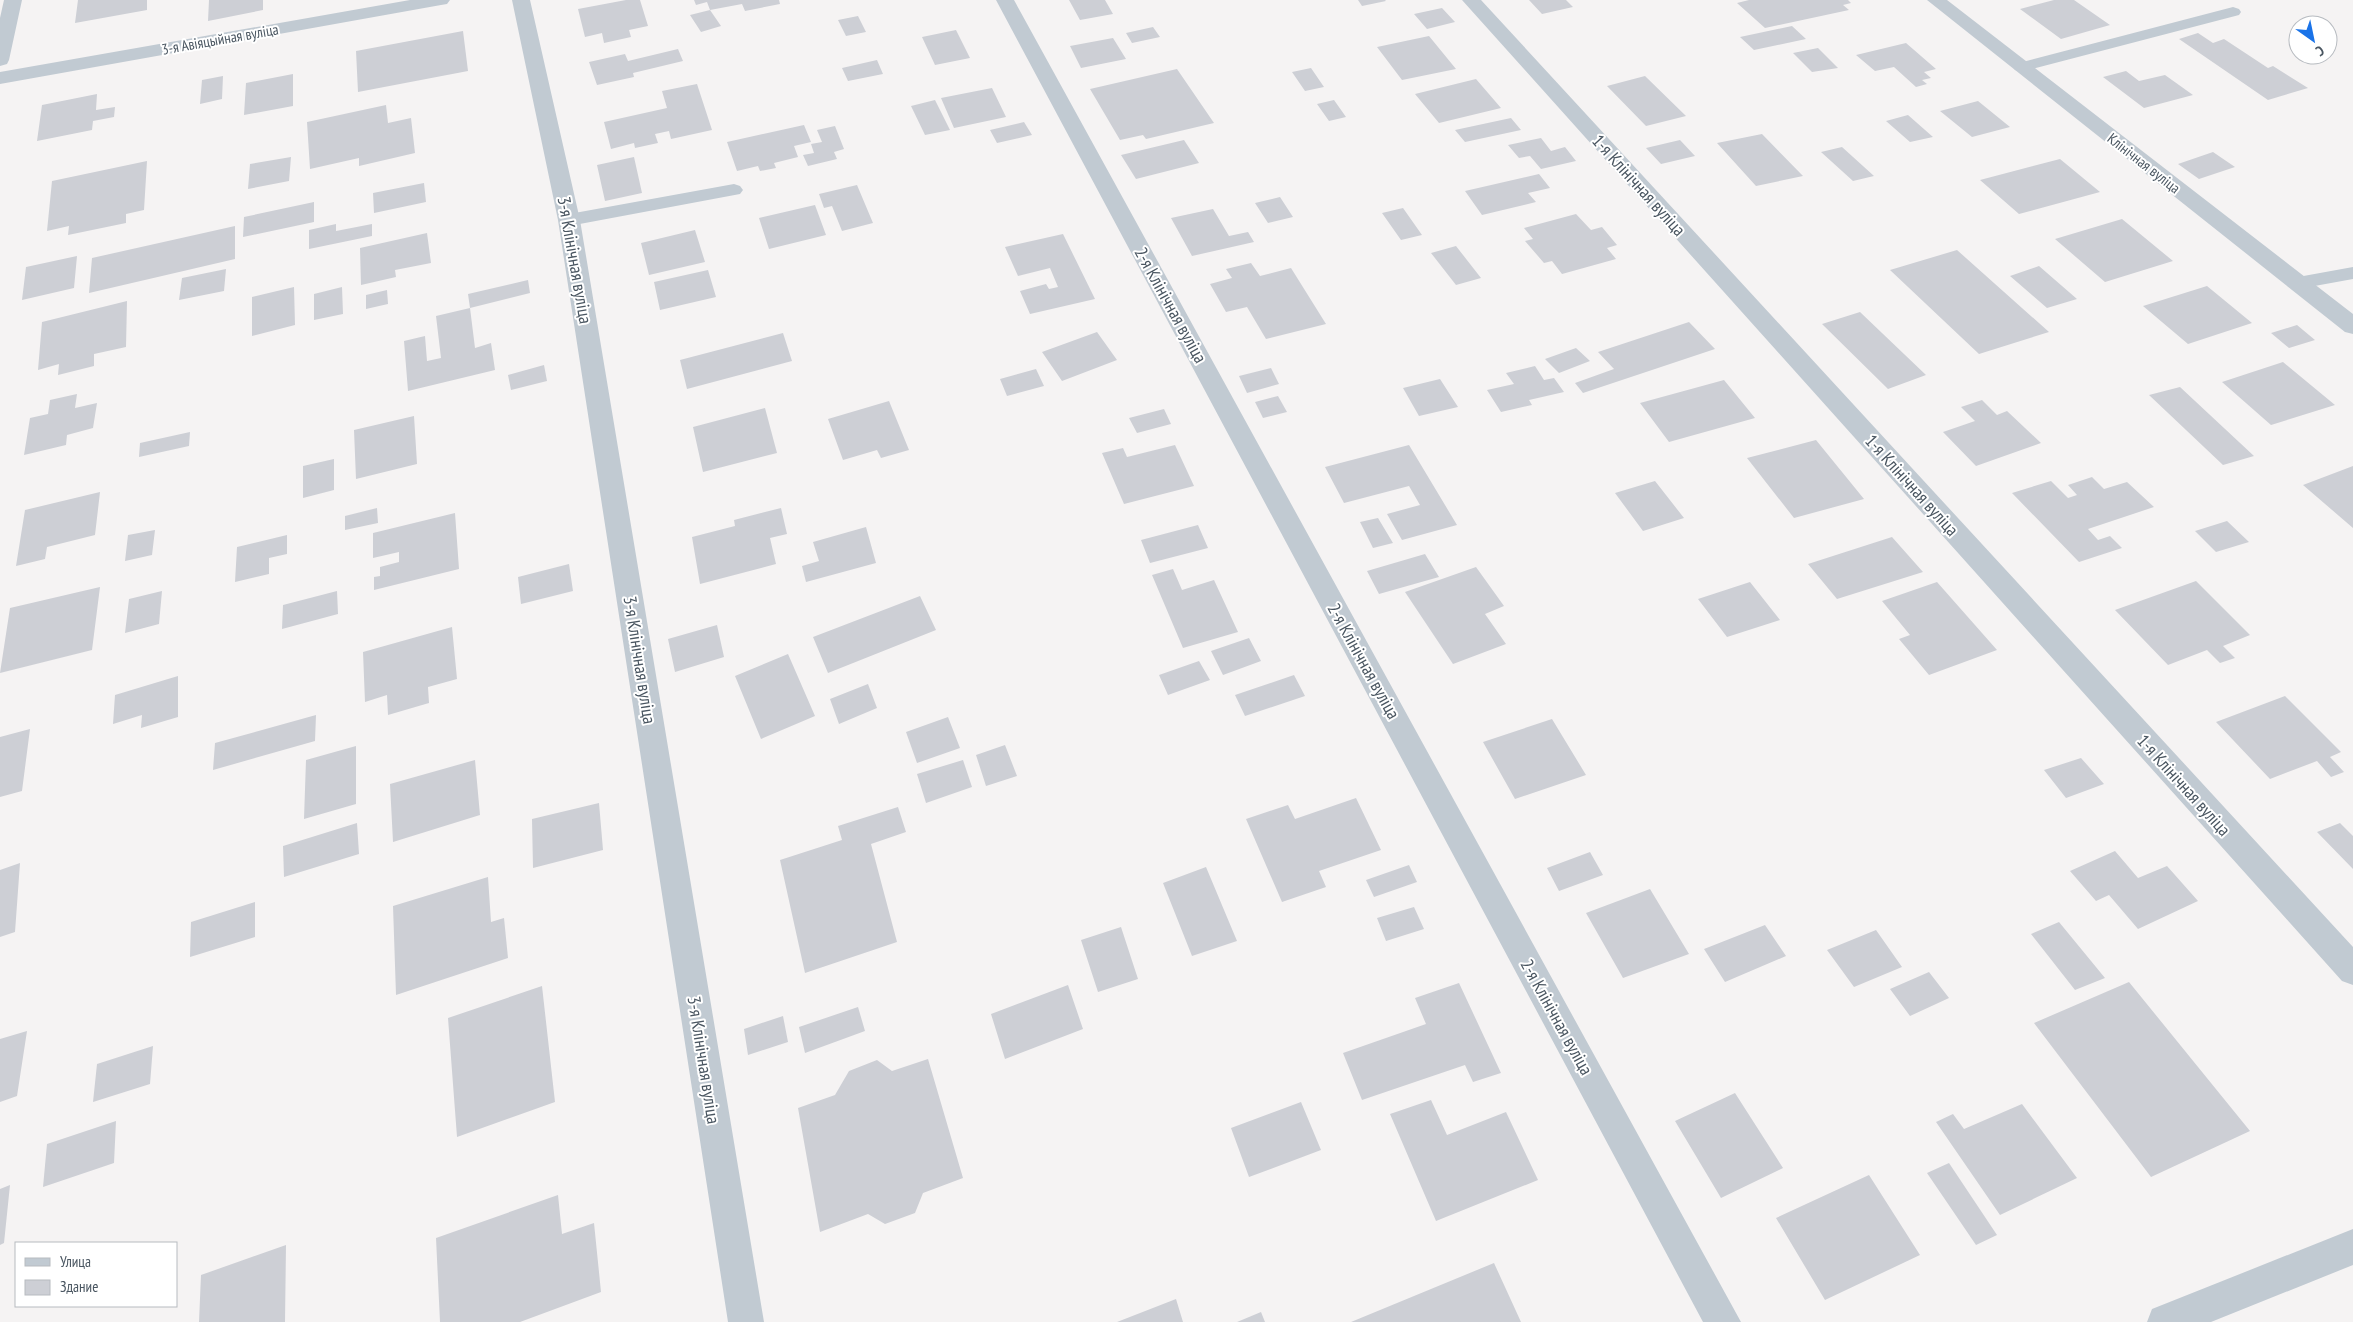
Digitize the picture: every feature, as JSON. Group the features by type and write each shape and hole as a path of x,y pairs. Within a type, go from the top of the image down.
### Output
{"street":[{"path":"0,60 13,0"},
{"name":"3-я Авіяцыйная вуліца","path":"0,78 441,0"},
{"name":"3-я Клінічная вуліца","path":"521,0 569,220 746,1322"},
{"name":"2-я Клінічная вуліца","path":"1005,0 1723,1322"},
{"name":"1-я Клінічная вуліца","path":"1471,0 2353,970"},
{"name":"Клінічная вуліца","path":"1936,0 2353,326"},
{"path":"2165,1322 2353,1247"}],"lane":[{"path":"2021,67 2233,12"},
{"path":"569,220 734,190"},
{"path":"2298,283 2353,273"}],"building":[{"path":"78,0 147,0 147,10 75,23"},
{"path":"209,0 263,0 263,10 208,21"},
{"path":"626,0 640,0 648,26 629,30 631,37 604,43 602,33 585,37 578,9"},
{"path":"694,0 779,0 780,4 745,11 742,4 710,10 707,2 696,5"},
{"path":"1069,0 1105,0 1113,14 1080,20"},
{"path":"1358,0 1385,0 1386,1 1362,6"},
{"path":"1529,0 1566,0 1573,7 1542,14"},
{"path":"1749,0 1848,0 1851,3 1843,5 1849,10 1765,28 1737,3"},
{"path":"2054,0 2074,0 2110,25 2061,39 2020,9"},
{"path":"1442,8 1455,22 1427,29 1414,14"},
{"path":"710,10 721,26 701,32 690,15"},
{"path":"858,16 866,32 846,36 838,20"},
{"path":"1792,26 1806,39 1754,50 1740,37"},
{"path":"1153,27 1160,37 1132,43 1126,33"},
{"path":"956,30 970,58 935,65 922,37"},
{"path":"463,31 468,71 358,92 356,51"},
{"path":"2198,33 2213,43 2224,39 2268,68 2273,66 2308,88 2268,100 2179,39"},
{"path":"1429,36 1456,69 1402,80 1377,47"},
{"path":"1113,38 1126,59 1081,68 1070,46"},
{"path":"1906,43 1936,69 1924,72 1931,78 1922,80 1927,84 1916,87 1894,67 1875,71 1856,55"},
{"path":"1818,48 1838,68 1812,72 1793,53"},
{"path":"678,49 683,61 633,73 634,77 597,85 589,62 625,54 628,61"},
{"path":"877,60 883,74 848,81 842,68"},
{"path":"1311,68 1324,87 1305,91 1292,72"},
{"path":"1177,69 1214,123 1146,139 1143,135 1120,140 1090,89"},
{"path":"2126,71 2139,81 2165,75 2193,95 2144,108 2103,77"},
{"path":"293,74 293,106 244,115 246,83"},
{"path":"223,76 222,99 200,104 202,80"},
{"path":"1645,76 1686,116 1646,126 1607,86"},
{"path":"1476,79 1501,108 1439,123 1415,94"},
{"path":"697,84 712,130 671,139 669,131 655,134 658,143 635,148 634,143 611,149 604,122 667,108 662,91"},
{"path":"992,88 1006,117 954,128 941,98"},
{"path":"97,94 96,110 115,107 114,117 93,121 92,130 37,141 42,105"},
{"path":"935,100 950,130 925,135 911,106"},
{"path":"1334,100 1346,117 1329,121 1317,104"},
{"path":"1978,101 2010,127 1972,137 1940,111"},
{"path":"386,105 388,123 411,118 415,153 359,166 359,158 310,169 307,122"},
{"path":"1908,115 1933,137 1910,142 1886,121"},
{"path":"1511,118 1521,130 1465,142 1455,130"},
{"path":"1024,122 1032,135 997,143 990,130"},
{"path":"804,125 811,142 794,146 798,157 774,163 776,168 760,171 758,166 737,171 727,142"},
{"path":"835,126 844,149 834,152 837,159 808,166 803,155 814,153 811,144 822,142 817,130"},
{"path":"1762,134 1803,176 1756,186 1717,143"},
{"path":"1541,138 1551,151 1565,147 1576,161 1541,169 1530,156 1519,158 1508,145"},
{"path":"1184,140 1199,163 1136,179 1121,155"},
{"path":"1680,140 1695,156 1661,164 1646,148"},
{"path":"1842,147 1874,176 1853,181 1821,152"},
{"path":"2213,152 2235,167 2199,179 2178,164"},
{"path":"291,157 289,181 248,189 250,164"},
{"path":"634,157 642,193 605,201 597,165"},
{"path":"2060,159 2100,192 2019,214 1980,180"},
{"path":"147,161 144,210 126,214 126,223 68,235 69,226 47,231 52,181"},
{"path":"1539,174 1550,188 1528,193 1536,202 1482,215 1465,191"},
{"path":"424,183 426,202 374,213 373,193"},
{"path":"857,185 873,223 842,231 832,206 824,208 819,194"},
{"path":"1280,197 1293,217 1268,223 1255,203"},
{"path":"314,202 314,222 243,237 244,217"},
{"path":"815,205 826,235 769,249 759,218"},
{"path":"1403,208 1422,235 1401,240 1382,213"},
{"path":"1213,209 1229,236 1248,232 1254,242 1192,256 1171,218"},
{"path":"1576,214 1591,230 1602,227 1617,245 1607,248 1616,259 1562,274 1552,261 1544,263 1525,241 1533,239 1524,228"},
{"path":"2122,219 2173,261 2105,282 2055,239"},
{"path":"336,224 336,231 372,224 372,236 309,249 309,230"},
{"path":"235,226 235,259 89,293 92,258"},
{"path":"695,230 705,262 649,275 641,243"},
{"path":"427,233 431,263 395,270 396,277 361,285 360,248"},
{"path":"1063,234 1095,299 1030,314 1020,291 1046,284 1049,289 1058,287 1050,268 1018,276 1005,247"},
{"path":"1456,246 1481,278 1456,285 1431,253"},
{"path":"1957,250 2049,332 1979,354 1890,270"},
{"path":"77,256 74,288 22,300 26,267"},
{"path":"1251,263 1260,276 1291,268 1326,324 1266,339 1247,307 1226,312 1210,284 1232,278 1226,269"},
{"path":"2039,266 2077,299 2047,308 2010,276"},
{"path":"226,269 224,291 179,300 182,278"},
{"path":"708,270 716,297 660,310 654,282"},
{"path":"528,280 530,293 470,308 468,294"},
{"path":"2207,286 2252,323 2188,344 2143,306"},
{"path":"294,287 295,325 252,336 252,297"},
{"path":"342,287 343,314 314,320 314,294"},
{"path":"387,290 388,304 366,309 366,295"},
{"path":"127,301 126,347 94,354 94,366 58,375 59,364 38,370 42,322"},
{"path":"470,308 475,348 491,343 495,370 408,391 404,341 425,336 427,361 441,358 436,316"},
{"path":"1860,312 1926,375 1888,389 1822,324"},
{"path":"1689,322 1715,349 1583,393 1575,383 1614,369 1598,352"},
{"path":"2297,325 2315,340 2289,348 2271,333"},
{"path":"1097,332 1117,360 1062,381 1042,352"},
{"path":"783,333 792,361 687,389 680,360"},
{"path":"1576,348 1590,361 1559,373 1545,359"},
{"path":"2283,362 2335,405 2271,425 2222,382"},
{"path":"544,365 547,381 511,390 508,375"},
{"path":"1535,366 1544,380 1554,378 1564,392 1529,400 1532,405 1501,412 1487,390 1514,384 1506,373"},
{"path":"1271,368 1279,384 1247,393 1239,376"},
{"path":"1036,369 1044,386 1007,396 1000,379"},
{"path":"1440,379 1458,407 1419,416 1403,388"},
{"path":"1724,380 1755,418 1669,442 1640,403"},
{"path":"2180,387 2254,456 2223,465 2149,395"},
{"path":"77,394 75,408 97,403 93,428 67,435 66,445 24,455 30,418 48,414 50,400"},
{"path":"1278,396 1287,412 1263,418 1255,402"},
{"path":"1982,400 1997,415 2007,411 2041,443 1976,466 1943,432 1975,421 1961,407"},
{"path":"889,401 909,450 881,458 877,450 843,460 828,419"},
{"path":"765,408 777,453 703,472 693,427"},
{"path":"1164,409 1171,424 1137,433 1129,418"},
{"path":"414,416 417,464 356,479 354,430"},
{"path":"190,432 189,446 139,457 140,443"},
{"path":"1816,440 1864,499 1794,518 1747,458"},
{"path":"1175,445 1194,486 1124,504 1102,453 1123,448 1127,457"},
{"path":"1409,445 1457,525 1402,540 1387,514 1420,505 1409,486 1344,503 1325,467"},
{"path":"334,459 334,490 303,498 303,466"},
{"path":"2353,466 2353,528 2303,485"},
{"path":"2092,477 2104,489 2127,482 2154,507 2088,529 2098,540 2110,536 2122,548 2079,562 2012,493 2051,481 2068,498 2077,495 2068,485"},
{"path":"1655,481 1684,518 1643,531 1615,493"},
{"path":"100,492 95,535 47,547 45,559 16,566 25,510"},
{"path":"377,508 378,523 345,530 345,516"},
{"path":"781,508 787,534 770,538 776,564 700,584 692,537 735,526 734,520"},
{"path":"455,513 459,569 374,590 374,577 380,576 380,567 399,562 399,552 373,558 373,533"},
{"path":"1378,518 1393,543 1373,548 1360,522"},
{"path":"2227,521 2249,542 2216,552 2195,531"},
{"path":"1198,525 1208,548 1150,563 1141,540"},
{"path":"866,527 876,563 806,582 802,566 819,561 813,542"},
{"path":"155,530 152,555 125,561 128,535"},
{"path":"287,535 287,554 269,558 269,574 235,582 237,547"},
{"path":"1892,537 1923,572 1837,599 1808,564"},
{"path":"1425,554 1439,577 1379,594 1367,571"},
{"path":"569,564 573,591 521,604 518,577"},
{"path":"1476,567 1504,606 1485,614 1506,644 1453,664 1405,592"},
{"path":"1173,569 1182,590 1214,580 1238,632 1183,648 1152,575"},
{"path":"2196,581 2250,635 2223,646 2235,658 2220,663 2207,650 2168,665 2115,610"},
{"path":"1750,582 1780,620 1727,637 1698,599"},
{"path":"1937,582 1997,650 1929,675 1899,639 1910,635 1882,601"},
{"path":"100,587 92,650 0,673 10,608"},
{"path":"162,591 159,624 125,633 129,599"},
{"path":"337,591 338,614 282,629 283,605"},
{"path":"920,596 936,630 828,673 813,637"},
{"path":"717,625 724,657 675,672 668,639"},
{"path":"452,627 457,679 428,687 429,703 388,715 387,695 365,702 363,652"},
{"path":"1249,638 1261,661 1223,675 1211,651"},
{"path":"788,654 815,716 761,739 735,676"},
{"path":"1199,661 1210,680 1168,695 1159,675"},
{"path":"1294,675 1305,696 1245,716 1235,695"},
{"path":"178,676 178,717 141,728 142,715 113,724 115,695"},
{"path":"868,684 877,708 839,724 830,699"},
{"path":"2285,696 2341,752 2330,757 2344,772 2331,777 2317,761 2270,779 2216,722"},
{"path":"316,715 315,741 213,770 215,743"},
{"path":"948,717 960,748 917,763 906,732"},
{"path":"1552,719 1586,775 1515,799 1483,742"},
{"path":"30,729 22,791 0,797 0,737"},
{"path":"1005,745 1017,776 986,786 976,755"},
{"path":"356,746 356,804 304,819 306,760"},
{"path":"2081,758 2104,784 2066,798 2044,770"},
{"path":"475,760 480,815 393,842 390,784"},
{"path":"963,760 972,787 926,803 917,774"},
{"path":"1356,798 1381,850 1319,871 1326,887 1282,902 1246,819 1288,805 1295,819"},
{"path":"599,803 603,850 533,868 532,819"},
{"path":"898,807 906,832 871,844 897,942 805,973 780,860 842,840 838,826"},
{"path":"357,823 359,854 284,877 283,846"},
{"path":"2340,823 2353,836 2353,869 2317,832"},
{"path":"2115,851 2138,878 2167,866 2198,901 2138,929 2109,895 2096,901 2070,871"},
{"path":"1590,852 1603,875 1559,891 1547,868"},
{"path":"20,863 15,932 0,937 0,870"},
{"path":"1409,865 1417,882 1374,897 1366,880"},
{"path":"1206,867 1237,941 1192,956 1163,883"},
{"path":"488,877 491,922 504,918 508,958 396,995 393,906"},
{"path":"1650,889 1689,954 1623,978 1586,913"},
{"path":"255,902 255,937 190,957 191,922"},
{"path":"1414,907 1424,929 1386,941 1377,918"},
{"path":"2059,922 2105,978 2075,990 2031,934"},
{"path":"1765,925 1786,956 1725,982 1704,949"},
{"path":"1121,927 1138,979 1098,992 1081,940"},
{"path":"1876,930 1902,967 1854,987 1827,950"},
{"path":"1929,972 1949,998 1910,1016 1890,989"},
{"path":"2129,982 2250,1131 2151,1177 2034,1023"},
{"path":"1459,983 1501,1073 1473,1082 1465,1065 1362,1100 1343,1053 1426,1024 1415,998"},
{"path":"1068,985 1083,1029 1005,1059 991,1014"},
{"path":"542,986 555,1102 457,1137 448,1018"},
{"path":"858,1007 865,1031 805,1053 799,1027"},
{"path":"783,1016 788,1042 748,1055 744,1029"},
{"path":"27,1031 17,1096 0,1102 0,1039"},
{"path":"153,1046 150,1084 93,1102 97,1064"},
{"path":"928,1059 963,1178 923,1193 915,1213 885,1224 868,1214 820,1232 798,1108 835,1095 849,1071 877,1060 892,1071"},
{"path":"1735,1093 1783,1168 1721,1198 1675,1121"},
{"path":"1431,1100 1447,1135 1506,1112 1538,1180 1436,1221 1390,1114"},
{"path":"1301,1102 1321,1150 1249,1177 1231,1128"},
{"path":"2022,1104 2077,1178 2000,1215 1936,1122 1953,1114 1964,1129"},
{"path":"116,1121 114,1163 43,1187 47,1144"},
{"path":"1949,1163 1997,1235 1976,1245 1927,1173"},
{"path":"1869,1175 1920,1255 1825,1300 1776,1218"},
{"path":"10,1185 4,1243 0,1245 0,1189"},
{"path":"558,1195 562,1234 594,1223 601,1292 520,1322 440,1322 436,1238"},
{"path":"286,1245 285,1322 199,1322 201,1275"},
{"path":"1494,1263 1521,1322 1351,1322"},
{"path":"1176,1299 1183,1322 1117,1322"},
{"path":"1261,1312 1265,1322 1237,1322"}]}
